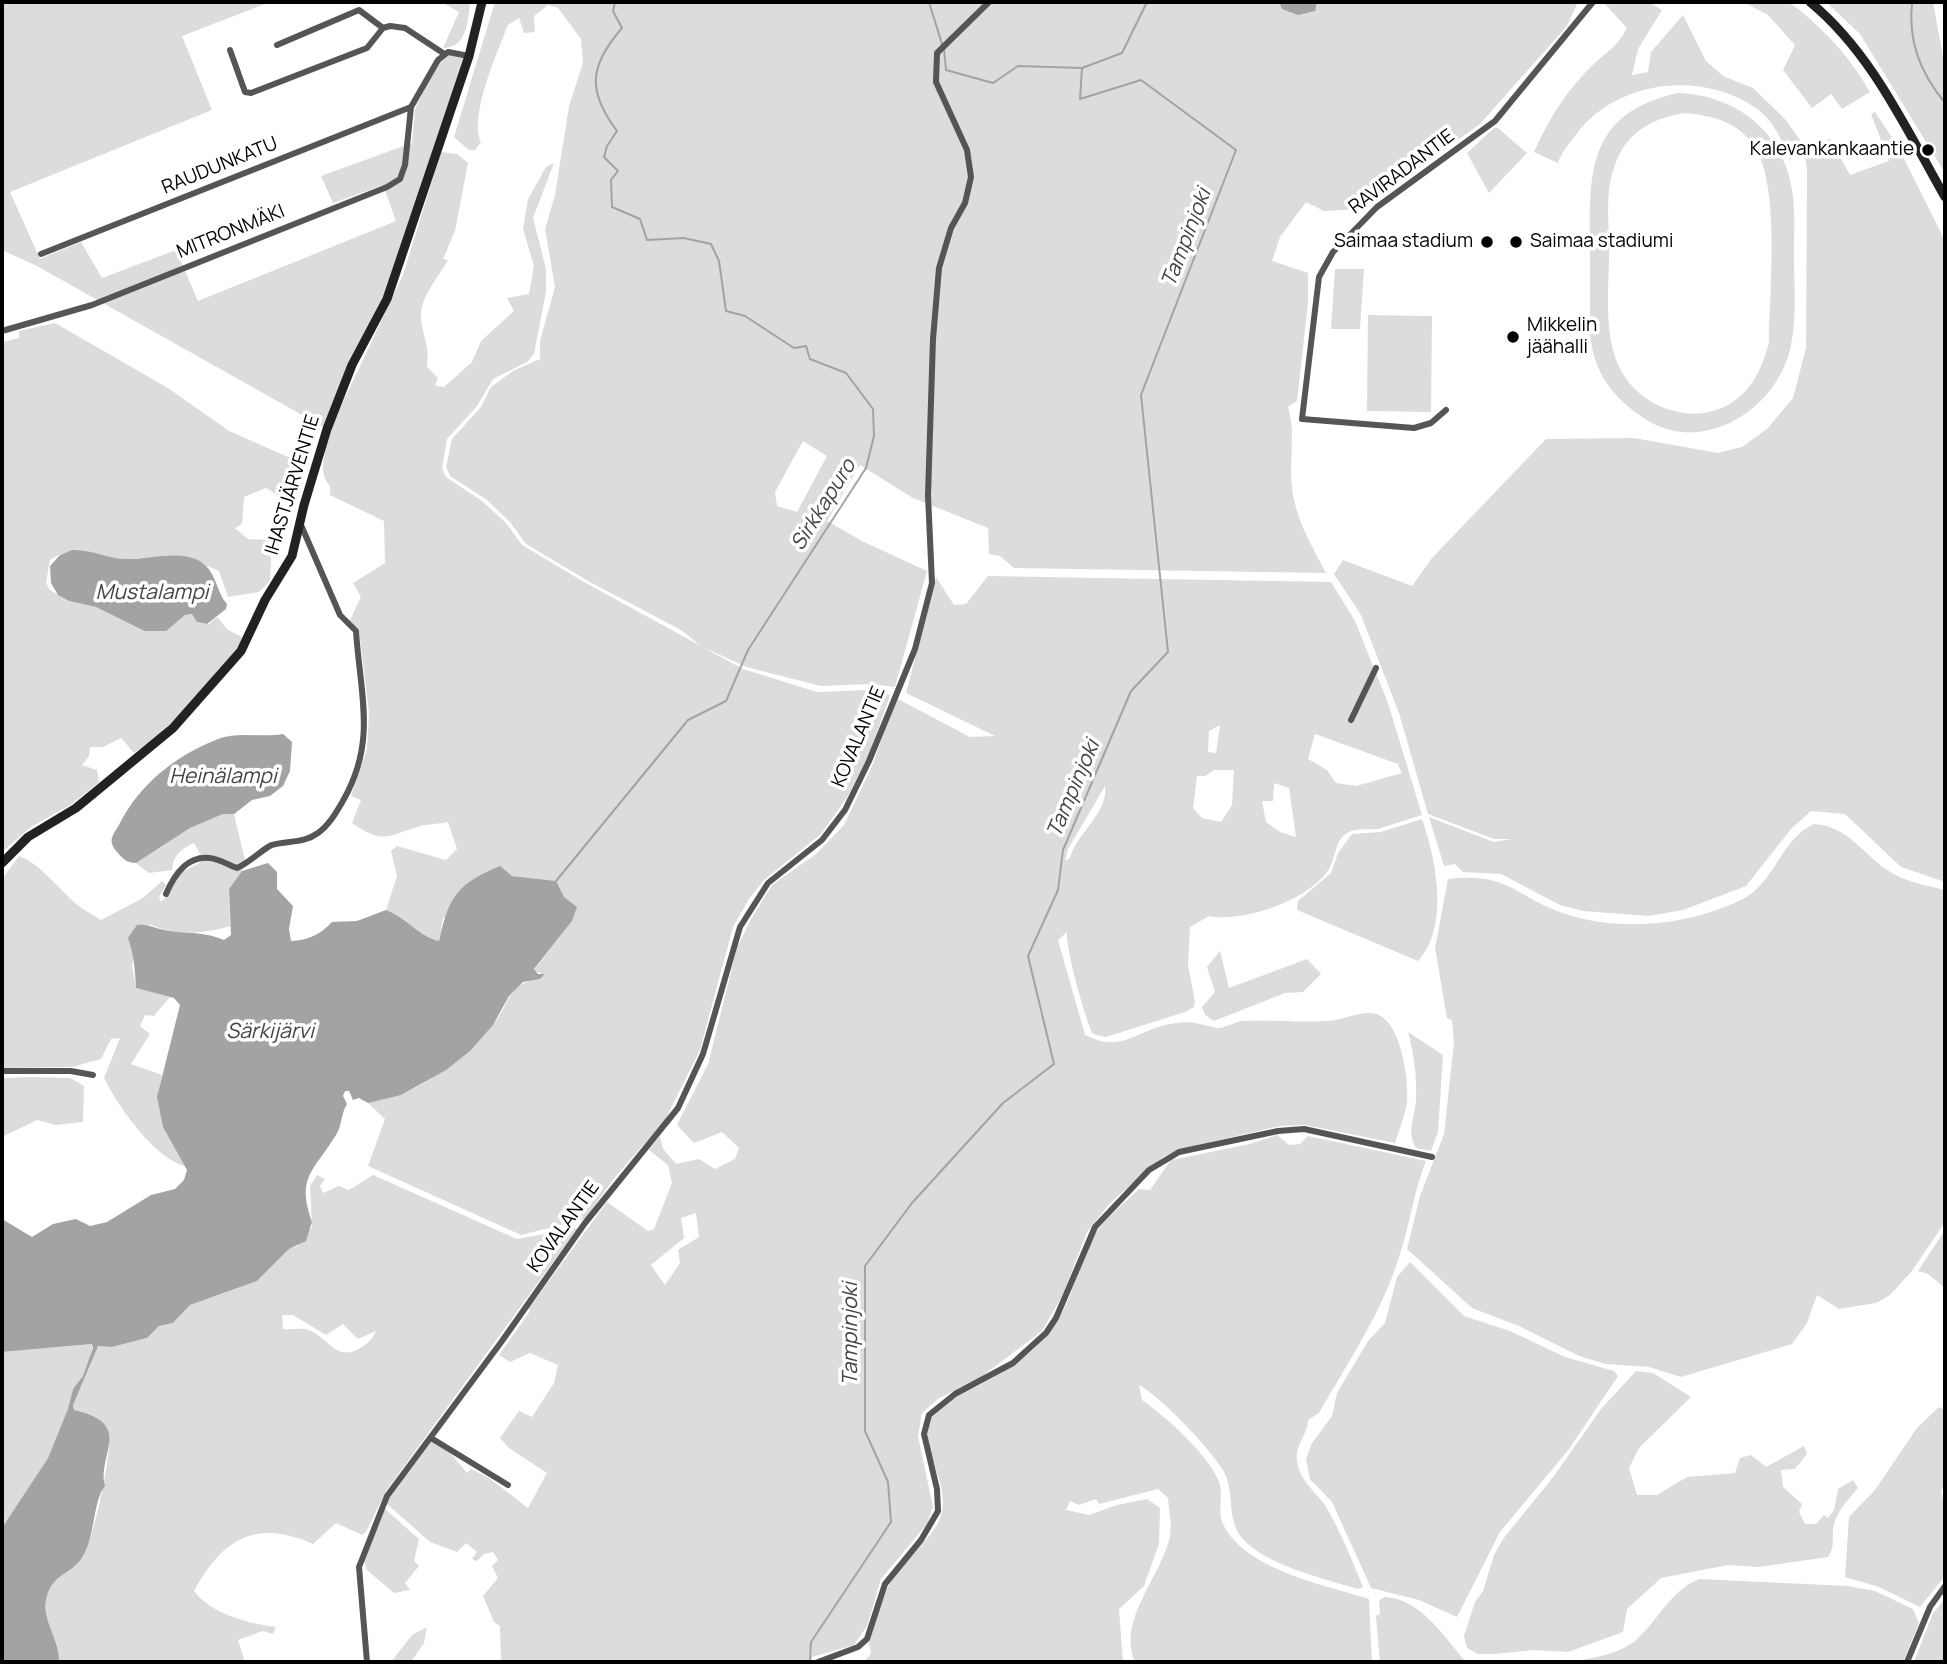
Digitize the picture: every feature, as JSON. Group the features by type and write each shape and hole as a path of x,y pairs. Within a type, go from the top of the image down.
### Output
{"street":[{"name":"IHASTJÄRVENTIE","path":"3,859 28,837 76,808 153,745 191,709 241,651 265,600 292,556 327,429 352,365 387,299 469,55 482,2"},
{"name":"KOVALANTIE","path":"367,1662 359,1567 387,1496 585,1223 678,1108 703,1054 740,927 768,883 822,840 845,810 869,761 915,649 932,583 928,495 939,268 951,228 965,203 971,177 967,150 936,82 937,53 989,2"},
{"name":"RAVIRADANTIE","path":"1446,410 1431,423 1414,428 1302,419 1320,277 1333,252 1366,216 1495,121 1593,2"},
{"path":"1810,2 1841,30 1867,63 1945,197"},
{"path":"277,45 359,10 383,28"},
{"path":"230,50 245,92 251,93 367,48 383,28 390,26 405,28 443,53 453,51 469,55"},
{"path":"411,107 443,53"},
{"name":"RAUDUNKATU","path":"41,254 411,107"},
{"name":"MITRONMÄKI","path":"2,331 92,305 387,187 400,179 405,165 411,107"},
{"path":"166,894 174,875 195,860 209,858 237,868 254,860 271,845 292,844 316,835 327,825 355,780 366,736 356,631 340,615 300,525"},
{"path":"1351,720 1376,668"},
{"path":"2,1071 71,1071 93,1075"},
{"path":"818,1662 858,1647 867,1639 885,1584 921,1540 938,1511 937,1489 924,1434 929,1415 955,1394 1013,1363 1046,1333 1056,1318 1095,1227 1149,1170 1179,1152 1278,1130 1304,1129 1432,1157"},
{"path":"431,1438 508,1485"},
{"path":"1907,1662 1930,1606 1945,1586"}],"shaded area":[{"path":"2,2 270,2 182,36 212,110 10,192 40,259 81,242 102,278 176,250 198,301 396,221 383,185 333,203 321,176 412,143 415,109 438,60 443,53 469,56 387,299 327,429 37,266 2,250"},
{"path":"441,2 470,2 465,32 451,47 443,48 459,12"},
{"path":"495,2 1578,2 1567,26 1480,124 1362,209 1324,211 1306,202 1280,237 1272,261 1308,273 1308,303 1297,401 1288,407 1292,427 1291,477 1300,521 1326,573 1014,568 1000,556 989,554 988,528 913,498 860,465 827,521 864,542 927,571 895,687 872,684 821,686 746,667 701,646 681,630 588,581 526,544 510,522 487,500 450,476 446,467 452,439 481,407 491,387 513,371 540,359 540,341 555,287 545,229 555,195 569,106 583,63 581,39 558,8 548,5 534,16 535,32 524,33 519,18 508,25 481,101 478,131 481,142 475,150 469,150 454,137","holes":["803,441 827,456 797,512 777,506 775,492"]},
{"path":"1603,2 1649,2 1662,10 1638,49 1632,75 1648,72 1651,52 1683,15 1706,61 1723,76 1753,88 1785,119 1800,140 1790,161 1773,125 1756,108 1734,96 1710,88 1684,85 1635,93 1612,103 1592,117 1563,152 1558,163 1534,152 1568,93 1616,44 1627,28"},
{"path":"1743,2 1787,2 1793,5 1836,45 1870,92 1842,109 1831,94 1812,108 1783,70 1795,45 1768,15"},
{"path":"1826,2 1933,2 1945,67 1945,173 1860,34"},
{"path":"1678,93 1700,95 1739,110 1769,137 1781,154 1789,174 1793,196 1795,300 1791,345 1784,368 1755,406 1736,420 1714,429 1691,432 1668,429 1645,419 1614,393 1600,372 1592,348 1590,209 1595,163 1602,144 1613,127 1629,113 1650,102","holes":["1684,113 1724,121 1740,131 1754,146 1768,187 1772,241 1769,343 1758,373 1750,386 1724,407 1692,414 1676,412 1646,398 1633,387 1616,359 1608,310 1608,203 1614,166 1631,138 1644,127 1659,120"]},
{"path":"1875,112 1897,145 1945,241 1945,882 1901,867 1845,814 1811,811 1791,829 1746,886 1683,910 1649,916 1583,911 1560,905 1501,874 1463,872 1455,864 1444,866 1429,817 1494,842 1512,839 1494,839 1428,814 1399,713 1361,615 1334,574 1343,560 1412,586 1432,558 1546,439 1634,438 1718,453 1742,447 1767,429 1793,398 1806,348 1807,170 1804,149 1830,139 1850,175 1889,161 1871,114"},
{"path":"1494,128 1498,128 1527,153 1489,193 1467,153"},
{"path":"441,152 457,154 468,163 455,231 443,259 448,260 426,296 421,311 428,353 427,367 438,378 435,386 444,387 472,362 481,341 514,311 507,298 529,294 534,266 523,229 528,199 546,167 554,163 533,218 546,269 546,292 534,354 527,362 493,379 477,406 447,439 442,468 446,477 482,501 506,523 522,545 743,669 817,692 868,690 890,695 869,755 847,797 821,834 764,880 733,927 700,1050 665,1120 616,1176 585,1219 521,1235 368,1166 385,1119 368,1103 400,1095 416,1087 460,1056 490,1028 509,997 520,985 540,979 544,975 534,970 572,921 556,881 511,876 443,918 439,941 432,938 386,910 397,876 391,851 397,846 446,860 457,849 448,822 420,826 386,836 371,834 352,823 361,800 351,796 367,749 369,713 359,630 349,622 361,597 353,583 385,563 384,521 330,495 330,486 323,470 325,440 403,275"},
{"path":"1335,269 1364,269 1360,329 1331,329"},
{"path":"1368,315 1432,316 1431,412 1367,411"},
{"path":"55,323 168,388 229,431 295,460 288,479 289,502 266,488 244,497 242,524 235,528 248,539 272,540 270,581 259,592 228,597 219,571 175,558 118,559 73,551 50,560 46,583 50,590 69,601 96,607 143,631 172,624 185,615 193,614 199,623 209,624 217,617 228,630 242,637 238,649 202,691 163,731 134,753 121,738 103,747 90,747 89,756 82,765 97,770 99,782 72,804 31,827 2,852 2,342 19,338 19,331"},
{"path":"988,576 1331,582 1355,621 1388,703 1422,815 1381,828 1357,830 1344,835 1338,843 1329,869 1320,880 1292,899 1275,907 1239,916 1209,916 1190,927 1188,965 1195,1002 1194,1007 1185,1012 1106,1037 1093,1034 1076,983 1067,932 1058,940 1085,1035 1098,1040 1109,1042 1129,1039 1158,1027 1184,1022 1220,1028 1242,1021 1316,1021 1367,1013 1379,1015 1387,1021 1398,1041 1407,1081 1406,1107 1395,1143 1305,1125 1280,1126 1180,1149 1163,1157 1109,1204 1087,1232 1063,1294 1042,1331 981,1377 938,1399 922,1413 918,1436 933,1507 927,1524 881,1579 867,1626 854,1645 812,1657 811,1662 501,1662 500,1626 494,1622 483,1596 498,1578 492,1566 498,1560 493,1552 484,1554 477,1561 472,1559 477,1552 466,1543 457,1552 430,1542 387,1504 387,1499 431,1440 452,1455 467,1473 471,1469 489,1478 528,1508 547,1473 509,1448 500,1438 519,1411 532,1417 554,1383 558,1365 530,1353 510,1362 499,1355 530,1311 529,1308 607,1202 648,1231 654,1229 672,1183 668,1165 649,1150 660,1136 663,1149 676,1164 699,1159 715,1169 735,1159 739,1148 722,1132 694,1143 677,1125 708,1064 737,948 772,885 816,854 844,825 873,764 896,698 970,737 995,736 906,693 936,577 954,605 966,604","holes":["1220,725 1216,753 1208,752 1209,731","1315,734 1398,764 1402,773 1356,786 1336,783 1327,770 1308,759","1214,770 1234,770 1232,805 1221,822 1202,818 1193,808 1197,776 1205,776","1274,783 1289,788 1296,837 1280,832 1266,822 1262,801 1273,801","1105,786 1102,805 1070,858 1065,861 1068,849","696,1213 699,1237 678,1250 680,1263 665,1285 651,1265 684,1238 681,1218"]},
{"path":"223,814 234,814 245,860 242,871 229,889 230,926 189,932 169,931 149,924 131,946 135,954 132,965 136,988 170,997 154,1016 145,1015 140,1026 150,1034 131,1064 162,1075 159,1101 163,1122 185,1166 162,1153 138,1130 104,1078 120,1038 111,1039 101,1059 72,1067 2,1068 2,879 19,856 34,864 76,904 101,920 143,898 162,881 166,885 159,897 161,902 169,894 176,875 200,863 201,855 194,843 178,853 172,870 149,873 136,863 190,828"},
{"path":"1422,819 1432,853 1437,912 1428,947 1418,961 1297,910 1298,901 1331,873 1338,853 1352,834 1381,832"},
{"path":"1814,824 1826,826 1845,835 1894,874 1915,883 1945,890 1945,1222 1912,1271 1890,1295 1876,1303 1839,1309 1817,1295 1807,1323 1792,1344 1681,1377 1649,1367 1606,1364 1579,1356 1519,1326 1472,1308 1407,1249 1420,1196 1444,1134 1454,1042 1452,1020 1447,1018 1435,948 1448,879 1485,879 1498,882 1563,913 1607,923 1676,920 1720,909 1752,893 1762,884 1793,840"},
{"path":"1220,951 1229,988 1307,959 1321,974 1303,992 1285,993 1214,1021 1205,1015 1202,1007 1215,992 1207,967"},
{"path":"1408,1032 1443,1055 1438,1132 1431,1151 1416,1148 1413,1142 1416,1082"},
{"path":"2,1078 70,1078 84,1086 83,1122 56,1125 37,1120 2,1137"},
{"path":"1277,1135 1289,1145 1300,1144 1308,1136 1426,1161 1400,1254 1384,1296 1319,1413 1308,1420 1297,1455 1301,1475 1331,1517 1363,1587 1358,1589 1313,1576 1252,1548 1237,1530 1227,1480 1218,1462 1172,1412 1139,1385 1142,1400 1186,1437 1214,1472 1220,1487 1221,1519 1234,1540 1249,1553 1288,1574 1369,1599 1372,1662 1135,1662 1131,1646 1136,1614 1170,1536 1168,1498 1158,1489 1099,1504 1096,1499 1079,1505 1070,1501 1066,1510 1089,1515 1117,1505 1147,1499 1160,1508 1159,1544 1144,1586 1119,1609 1123,1662 864,1662 871,1653 869,1643 889,1584 934,1530 942,1512 941,1485 929,1446 928,1433 929,1420 936,1408 996,1376 1037,1346 1063,1311 1098,1229 1139,1189 1150,1190 1171,1160 1250,1144"},
{"path":"317,1175 325,1179 320,1186 323,1193 339,1186 349,1190 373,1175 517,1239 578,1228 386,1491 366,1532 362,1535 336,1523 313,1544 274,1533 258,1534 229,1546 205,1573 194,1591 210,1606 232,1616 276,1627 273,1634 263,1631 238,1640 245,1662 59,1662 57,1646 46,1616 46,1600 57,1579 80,1558 89,1542 108,1455 109,1442 105,1429 94,1417 74,1410 73,1404 98,1345 112,1347 147,1338 159,1326 173,1323 190,1305 257,1281 289,1249 298,1246 312,1227 310,1186","holes":["282,1315 293,1315 326,1335 343,1324 358,1339 376,1331 370,1340 353,1352 338,1351 313,1332 305,1329 283,1329"]},
{"path":"1945,1230 1945,1288 1928,1274 1918,1271"},
{"path":"1410,1262 1464,1316 1510,1331 1565,1357 1614,1371 1618,1376 1569,1449 1500,1532 1457,1617 1419,1600 1371,1588 1332,1502 1310,1479 1306,1459 1312,1443 1332,1416 1337,1393 1368,1341 1385,1323 1397,1277"},
{"path":"93,1344 90,1359 83,1376 73,1389 68,1410 48,1458 2,1529 2,1352"},
{"path":"1636,1371 1653,1373 1691,1397 1639,1448 1629,1468 1637,1495 1657,1495 1687,1477 1735,1473 1740,1458 1751,1455 1766,1467 1804,1446 1807,1454 1795,1469 1781,1470 1783,1487 1802,1504 1799,1512 1805,1524 1816,1524 1824,1515 1828,1518 1834,1510 1838,1489 1853,1480 1858,1488 1836,1518 1828,1557 1759,1567 1728,1565 1661,1578 1627,1609 1623,1632 1568,1652 1534,1650 1478,1654 1467,1648 1464,1636 1475,1602 1483,1591 1494,1555 1503,1539 1554,1476 1601,1409"},
{"path":"1939,1407 1945,1410 1945,1484 1941,1491 1945,1509 1945,1576 1920,1607 1879,1587 1845,1577 1849,1517 1875,1490 1917,1428"},
{"path":"385,1509 419,1539 414,1561 419,1566 405,1583 410,1590 394,1593 367,1570 364,1561"},
{"path":"1699,1579 1848,1586 1875,1591 1913,1609 1919,1623 1903,1662 1571,1662 1606,1655 1631,1644 1680,1590"},
{"path":"1385,1597 1410,1604 1421,1612 1466,1662 1380,1662 1376,1616 1380,1614 1379,1600"},
{"path":"1945,1599 1945,1662 1914,1662 1933,1613"},
{"path":"427,1627 424,1643 411,1662 391,1662 412,1635"}],"water":[{"path":"1279,2 1317,2 1315,11 1298,15 1282,9"},
{"name":"Mustalampi","path":"72,550 119,559 178,556 198,560 213,575 227,604 226,609 207,624 197,622 192,614 185,615 166,631 144,631 96,607 69,601 58,595 51,583 50,566 60,555"},
{"name":"Heinälampi","path":"283,734 292,742 290,771 283,786 270,796 252,800 234,814 223,814 190,828 136,863 126,860 114,848 112,837 139,794 162,771 188,753 226,737"},
{"name":"Särkijärvi","path":"268,863 277,872 277,889 293,906 289,929 291,941 313,936 332,922 357,921 386,910 439,941 451,902 457,893 474,879 500,866 512,876 556,881 564,897 577,907 572,921 534,969 538,974 545,974 540,979 523,982 509,996 493,1025 470,1051 446,1070 401,1095 368,1103 359,1098 353,1100 349,1091 345,1091 343,1096 347,1104 338,1131 306,1184 307,1207 312,1222 306,1241 289,1249 257,1281 190,1305 173,1323 159,1326 147,1338 112,1347 98,1346 73,1405 74,1410 93,1416 103,1423 109,1432 105,1486 98,1500 90,1539 83,1556 57,1579 46,1600 46,1615 57,1646 59,1662 2,1662 2,1528 48,1458 68,1409 73,1389 83,1376 93,1348 92,1344 2,1352 2,1219 32,1237 53,1224 76,1219 90,1226 107,1222 151,1195 175,1189 184,1180 187,1170 163,1127 157,1097 180,1005 174,998 136,988 134,962 128,938 137,925 146,925 224,940 231,935 229,889 242,871"}],"waterway":[{"name":"Sirkkapuro","path":"556,881 688,720 726,701 748,650 866,468 874,436 873,409 846,373 810,359 806,346 794,348 745,316 726,311 719,261 711,244 684,238 647,240 640,219 612,207 611,180 618,171 604,157 607,146 617,131 600,103 596,79 603,55 622,28 613,11 615,2"},
{"path":"929,2 942,44"},
{"path":"944,49 946,70 993,83 1018,66 1082,68 1122,53 1147,2"},
{"path":"1912,2 1912,30 1918,56 1929,80 1945,103"},
{"name":"Tampinjoki","path":"810,1660 811,1642 891,1522 888,1482 865,1431 865,1266 912,1203 1003,1103 1054,1064 1028,956 1058,890 1063,850 1131,691 1168,652 1141,395 1236,150 1141,80 1080,99 1082,68"}],"place":[{"name":"Kalevankankaantie","path":"1928,150"},
{"name":"Saimaa stadium","path":"1487,242"},
{"name":"Saimaa stadiumi","path":"1516,242"},
{"name":"Mikkelin jäähalli","path":"1513,337"}]}
